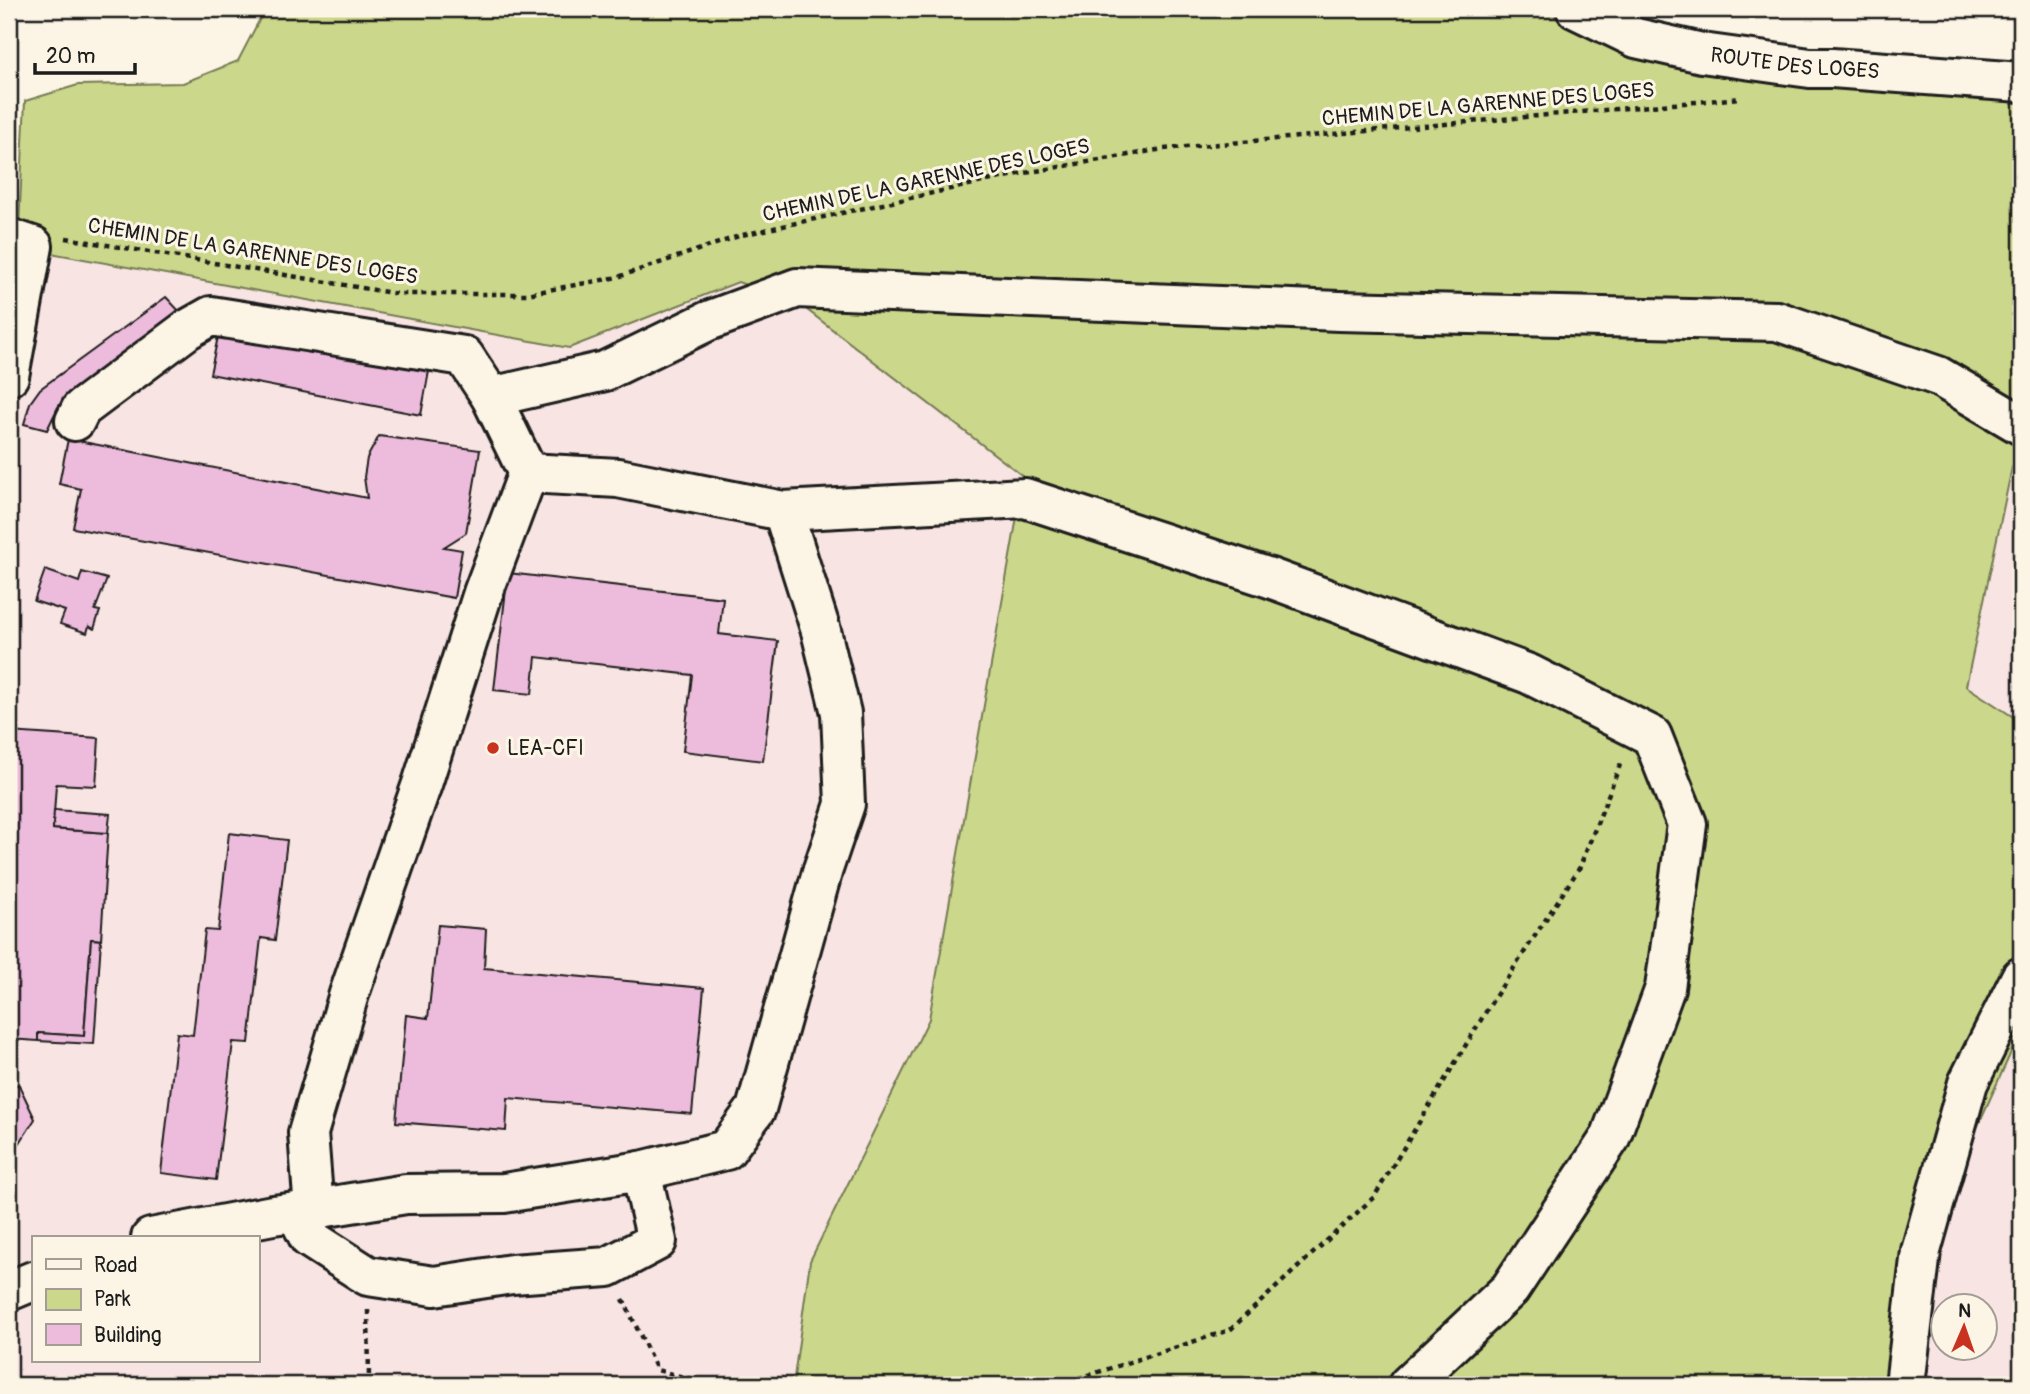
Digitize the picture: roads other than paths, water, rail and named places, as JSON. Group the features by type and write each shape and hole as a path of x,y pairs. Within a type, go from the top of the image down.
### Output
{"street":[{"name":"ROUTE DES LOGES","path":"1576,9 1636,38 1702,54 1810,68 2021,82"},
{"path":"9,376 21,242"},
{"path":"491,397 606,371 708,321 797,288 1339,312 1777,321 1938,376 2021,425"},
{"path":"75,421 81,409 188,329 211,316 464,356 491,397 528,473 483,593 423,780 349,994 308,1133 305,1211 309,1238 368,1276 435,1286 512,1273 608,1267 657,1241 641,1171"},
{"path":"528,473 618,478 783,511 1025,498 1270,578 1529,674 1651,736 1686,824 1665,988 1610,1139 1510,1289 1408,1385"},
{"path":"162,1236 406,1194 504,1193 641,1171 726,1150 756,1109 823,869 845,804 841,713 821,631 783,511"},
{"path":"1905,1385 1921,1251 1968,1083 2021,978"},
{"path":"9,1292 32,1281"}],"place":[{"name":"LEA-CFI","path":"493,748"}]}
